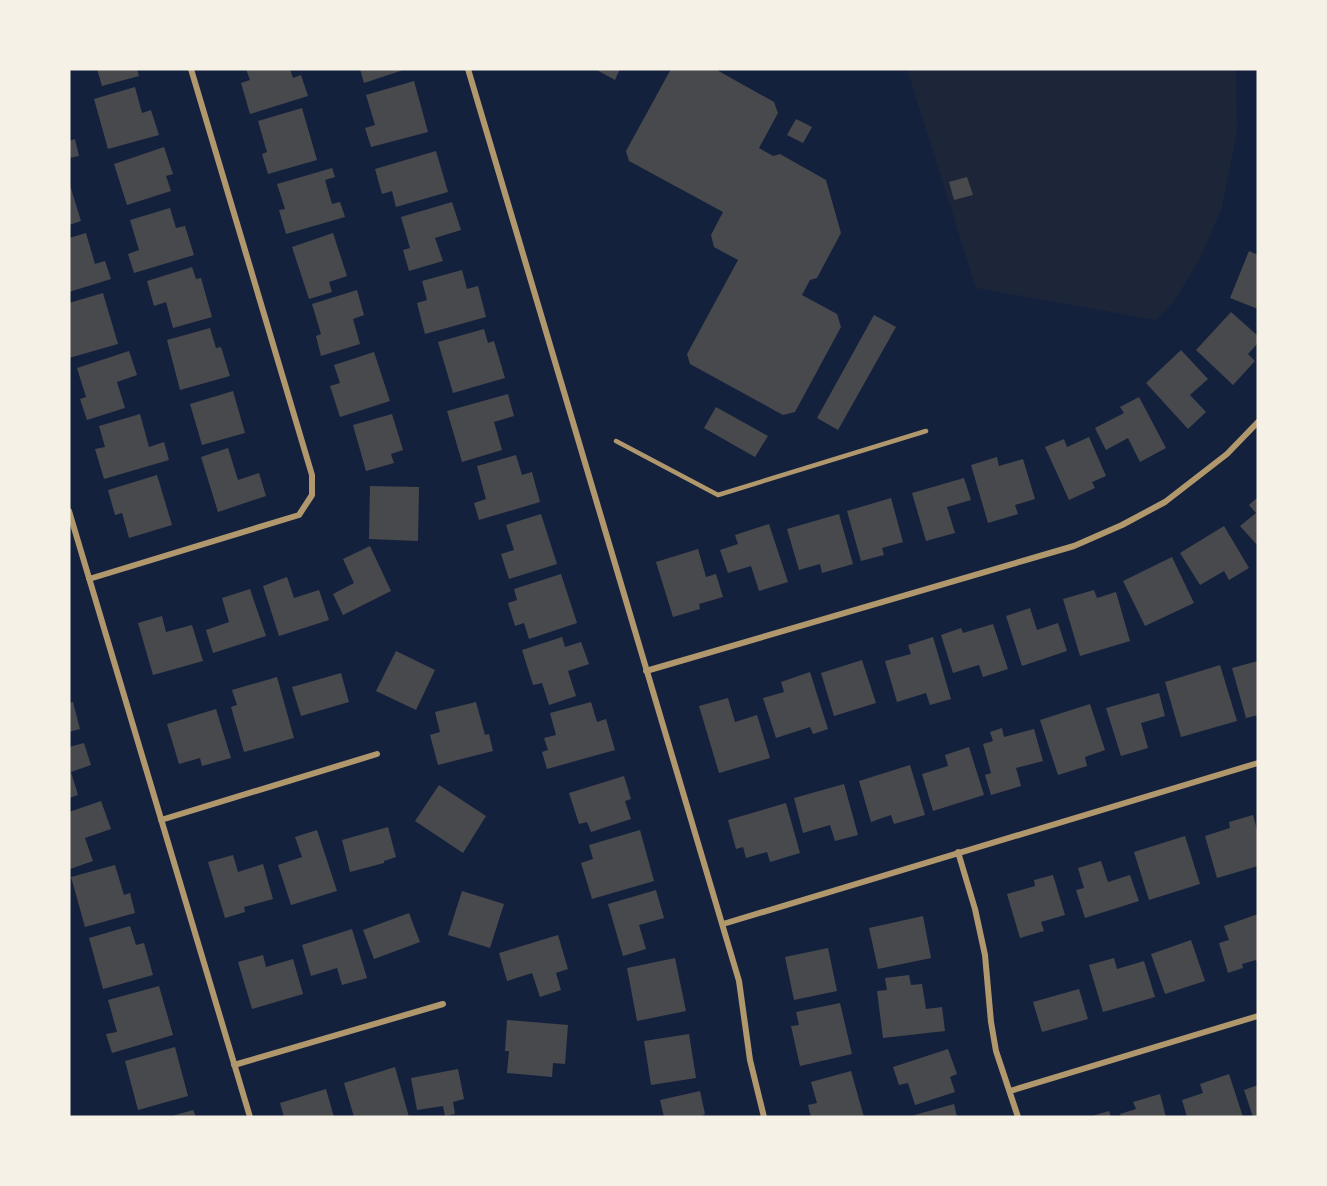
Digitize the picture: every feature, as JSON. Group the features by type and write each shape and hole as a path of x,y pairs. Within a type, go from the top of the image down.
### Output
{"street":[{"path":"89,579 299,515 312,495 312,475 191,69"},
{"path":"468,69 723,924 739,981 750,1060 764,1117"},
{"path":"646,671 1074,546 1122,525 1165,502 1227,454 1258,422"},
{"path":"69,510 250,1117"},
{"path":"161,820 377,754"},
{"path":"723,924 1258,763"},
{"path":"958,852 975,909 985,955 990,1022 996,1051 1018,1117"},
{"path":"234,1065 443,1004"},
{"path":"1010,1091 1258,1016"}],"lane":[{"path":"616,441 718,495 926,431"}],"shaded area":[{"path":"907,69 1236,69 1237,131 1222,207 1200,259 1174,301 1156,320 976,288"}],"building":[{"path":"97,69 137,69 139,76 102,86"},
{"path":"246,69 290,69 293,78 301,75 308,96 250,114 241,83 250,80"},
{"path":"360,69 406,69 364,83"},
{"path":"595,69 620,69 615,80"},
{"path":"671,69 715,69 774,102 778,113 759,148 773,156 780,154 826,180 841,233 817,278 810,280 802,295 837,314 841,327 795,412 783,415 690,364 687,354 738,260 714,247 711,235 723,212 629,161 626,151"},
{"path":"414,81 428,132 371,147 365,128 375,125 366,95"},
{"path":"135,87 142,113 151,110 159,135 108,149 94,99"},
{"path":"302,108 317,160 268,174 262,154 267,152 258,121"},
{"path":"796,119 812,127 803,143 787,135"},
{"path":"75,139 79,156 69,158 69,141"},
{"path":"164,147 173,174 166,176 171,191 127,205 114,164"},
{"path":"436,151 448,192 396,207 392,191 382,194 375,169"},
{"path":"332,168 335,177 325,180 332,204 340,202 345,217 286,234 279,210 285,209 277,184"},
{"path":"967,177 973,195 954,200 949,182"},
{"path":"69,182 81,221 69,225"},
{"path":"452,202 461,230 435,238 443,261 409,271 403,250 410,248 401,217"},
{"path":"170,208 176,228 185,226 194,255 134,273 128,254 139,250 130,220"},
{"path":"86,233 95,264 105,261 111,279 69,292 69,238"},
{"path":"333,233 347,276 329,282 332,292 309,299 292,247"},
{"path":"1249,251 1258,255 1258,309 1230,298"},
{"path":"192,267 196,279 201,278 212,317 173,328 166,302 154,306 147,281"},
{"path":"462,270 467,289 478,286 486,317 425,334 417,303 427,300 422,281"},
{"path":"357,290 364,315 353,319 360,344 321,356 316,336 321,334 312,304"},
{"path":"103,293 118,344 69,358 69,303"},
{"path":"1231,312 1258,336 1258,343 1248,354 1255,361 1233,385 1196,350"},
{"path":"874,315 896,327 838,430 817,418"},
{"path":"210,328 216,348 221,347 230,376 180,390 167,340"},
{"path":"484,329 488,343 494,341 505,378 453,393 438,342"},
{"path":"1181,350 1208,379 1190,395 1206,412 1188,429 1146,383"},
{"path":"129,351 137,375 117,382 125,408 87,420 80,399 86,397 77,368"},
{"path":"374,352 390,401 340,417 330,386 340,383 334,365"},
{"path":"233,391 245,433 202,445 190,404"},
{"path":"508,394 514,416 494,422 502,450 462,462 447,411"},
{"path":"1139,397 1166,448 1140,462 1128,438 1106,450 1095,428 1124,413 1120,407"},
{"path":"716,407 768,436 755,457 704,428"},
{"path":"140,414 149,447 164,442 169,460 104,479 95,449 105,447 99,426"},
{"path":"392,414 403,450 391,454 394,463 366,471 353,425"},
{"path":"1089,437 1106,476 1092,482 1095,488 1069,500 1045,447 1064,439 1067,447"},
{"path":"228,448 238,480 259,473 266,496 218,512 201,457"},
{"path":"516,455 522,475 532,472 540,502 479,520 474,503 486,499 477,466"},
{"path":"997,457 999,466 1023,459 1035,499 1015,505 1018,514 988,523 971,465"},
{"path":"157,475 172,525 129,538 122,513 115,515 108,490"},
{"path":"964,478 971,500 947,507 955,533 926,541 912,493"},
{"path":"370,486 419,487 418,541 369,539"},
{"path":"1258,497 1258,546 1240,526 1256,513 1249,505"},
{"path":"891,498 903,542 882,548 884,555 861,561 847,511"},
{"path":"541,514 557,564 509,579 501,554 514,550 506,525"},
{"path":"839,514 853,564 822,573 820,564 799,570 787,529"},
{"path":"769,524 788,582 759,591 751,566 728,573 720,550 738,544 735,535"},
{"path":"1224,526 1249,568 1229,580 1224,571 1200,585 1180,553"},
{"path":"370,546 391,591 343,615 333,594 354,583 343,559"},
{"path":"698,549 706,577 716,574 723,597 699,604 700,609 673,617 656,562"},
{"path":"1172,557 1194,603 1145,626 1123,581"},
{"path":"561,574 577,623 529,639 524,623 515,626 508,603 517,600 514,589"},
{"path":"287,577 294,598 319,590 329,620 279,636 263,586"},
{"path":"250,589 266,636 213,653 206,630 229,622 222,598"},
{"path":"1094,590 1097,598 1116,592 1130,641 1080,656 1063,599"},
{"path":"1030,608 1037,630 1058,623 1067,651 1022,666 1006,616"},
{"path":"162,616 166,632 192,625 203,661 153,675 138,623"},
{"path":"993,624 1008,669 983,677 979,665 953,673 941,635 961,628 963,633"},
{"path":"562,637 565,647 581,642 589,664 568,671 576,696 549,705 542,683 533,685 522,650"},
{"path":"933,637 951,699 930,705 926,693 897,702 885,661 911,654 908,645"},
{"path":"396,651 435,670 416,710 376,691"},
{"path":"862,660 876,703 834,716 821,673"},
{"path":"1258,661 1258,715 1246,718 1232,668"},
{"path":"1220,665 1237,721 1181,737 1165,682"},
{"path":"810,672 828,729 813,734 810,727 776,738 763,698 784,692 781,682"},
{"path":"341,673 349,702 301,716 292,687"},
{"path":"277,677 294,738 244,752 231,707 237,705 232,690"},
{"path":"1159,693 1165,716 1141,723 1148,748 1121,756 1106,708"},
{"path":"728,698 735,722 757,715 770,758 719,773 699,706"},
{"path":"73,702 80,729 69,732 69,703"},
{"path":"476,702 485,735 489,734 493,751 438,765 430,735 440,732 435,712"},
{"path":"591,702 597,722 606,719 615,750 547,769 542,752 548,750 544,738 556,735 550,713"},
{"path":"1090,704 1105,750 1085,757 1087,766 1058,775 1040,720"},
{"path":"216,709 231,758 202,766 200,758 179,764 167,724"},
{"path":"1002,728 1004,737 1034,729 1043,761 1016,768 1021,786 991,795 985,775 991,773 983,744 993,741 990,732"},
{"path":"84,743 91,765 71,772 78,795 69,798 69,747"},
{"path":"969,747 984,795 933,811 922,774 948,766 945,755"},
{"path":"910,765 925,815 894,824 891,815 871,822 859,781"},
{"path":"624,776 631,799 625,801 631,819 591,832 587,822 579,824 569,793"},
{"path":"844,784 858,835 835,841 830,825 803,833 794,798"},
{"path":"439,785 486,816 463,853 415,821"},
{"path":"101,801 111,829 85,838 93,861 70,869 69,812"},
{"path":"786,803 800,853 770,862 767,852 746,858 743,847 736,849 728,820"},
{"path":"1253,815 1258,833 1258,866 1217,878 1205,836 1230,828 1229,822"},
{"path":"388,827 396,857 384,863 350,872 342,840"},
{"path":"317,830 337,891 291,905 278,865 302,857 295,837"},
{"path":"640,830 654,881 592,899 581,863 593,859 589,845"},
{"path":"1185,836 1200,884 1149,900 1134,852"},
{"path":"233,855 238,872 263,864 273,899 244,907 245,912 225,918 208,862"},
{"path":"1101,861 1108,882 1130,875 1139,901 1085,918 1076,890 1084,888 1078,868"},
{"path":"115,865 124,895 130,893 135,913 85,927 71,877"},
{"path":"1053,875 1065,915 1041,922 1044,931 1020,938 1007,894 1035,886 1034,880"},
{"path":"656,890 664,918 639,925 646,949 623,956 608,904"},
{"path":"462,891 504,904 490,948 448,935"},
{"path":"409,913 420,942 374,959 363,930"},
{"path":"1258,914 1258,965 1256,960 1242,964 1243,968 1228,973 1219,943 1229,940 1224,926"},
{"path":"923,916 931,958 878,969 869,928"},
{"path":"130,926 136,945 144,943 153,975 103,989 89,938"},
{"path":"352,929 367,978 342,985 337,968 311,976 302,945"},
{"path":"558,935 568,969 556,973 561,990 540,997 532,973 507,981 499,953"},
{"path":"1191,940 1205,981 1165,994 1151,954"},
{"path":"828,948 837,991 794,1000 785,957"},
{"path":"263,955 266,967 293,959 303,994 252,1009 238,962"},
{"path":"675,958 686,1011 637,1021 627,968"},
{"path":"1114,958 1117,969 1144,961 1155,997 1103,1012 1089,965"},
{"path":"909,975 911,985 922,984 926,1009 942,1007 945,1031 883,1038 877,991 887,990 885,978"},
{"path":"159,986 173,1035 112,1053 106,1034 117,1032 108,1000"},
{"path":"1079,989 1088,1019 1042,1032 1033,1002"},
{"path":"840,1003 852,1054 800,1066 791,1026 799,1025 796,1012"},
{"path":"507,1020 568,1025 565,1064 553,1063 552,1077 507,1073 509,1051 505,1051"},
{"path":"689,1034 696,1078 651,1085 644,1041"},
{"path":"175,1047 188,1096 138,1110 125,1061"},
{"path":"948,1049 957,1074 950,1077 955,1092 915,1105 908,1083 899,1085 893,1067"},
{"path":"395,1067 409,1117 354,1117 344,1083"},
{"path":"458,1069 464,1099 453,1102 455,1114 445,1116 443,1106 417,1110 411,1078"},
{"path":"851,1071 864,1117 811,1117 808,1105 817,1103 811,1082"},
{"path":"1229,1074 1243,1117 1187,1117 1182,1100 1203,1093 1200,1084"},
{"path":"1258,1085 1258,1117 1253,1117 1244,1090"},
{"path":"326,1089 334,1117 284,1117 280,1103"},
{"path":"700,1091 705,1114 699,1117 664,1117 660,1100"},
{"path":"1160,1094 1166,1117 1121,1117 1120,1114 1136,1109 1133,1102"},
{"path":"954,1104 957,1117 911,1116"},
{"path":"193,1110 196,1117 172,1117 172,1116"},
{"path":"1109,1111 1111,1117 1092,1117 1092,1116"}]}
